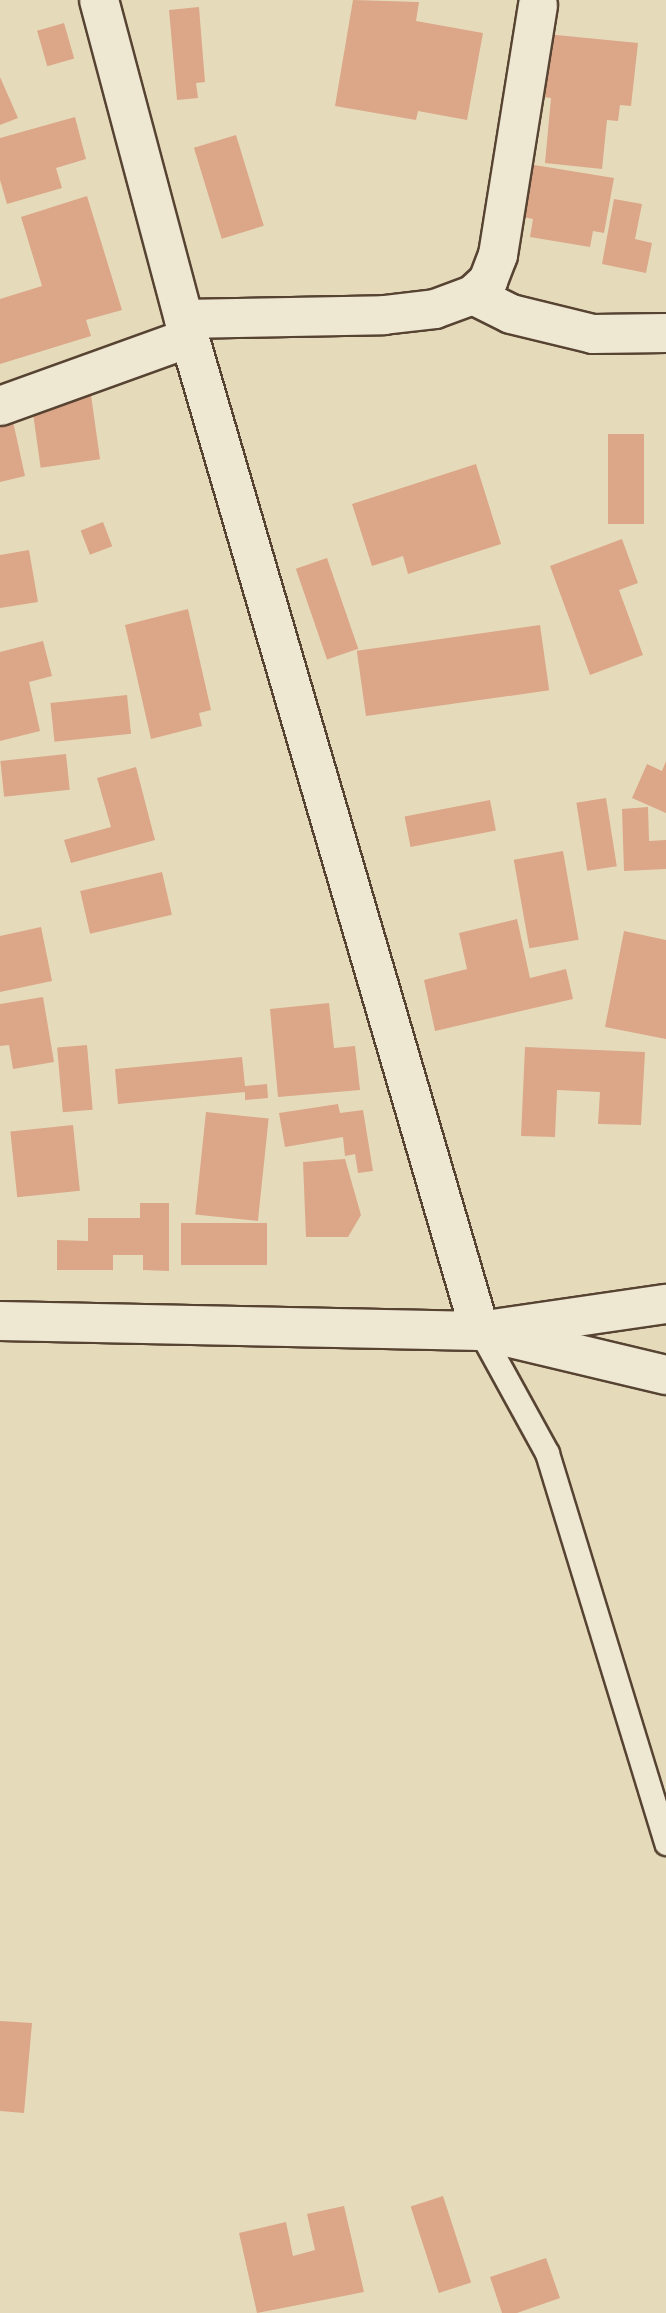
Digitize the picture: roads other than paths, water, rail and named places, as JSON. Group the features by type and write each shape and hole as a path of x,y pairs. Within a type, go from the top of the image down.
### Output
{"street":[{"path":"99,0 186,328 480,1331"},
{"path":"0,406 186,328 384,315 435,309 473,295 488,281 498,256 538,5"},
{"path":"473,295 511,314 593,334 666,333"},
{"path":"0,1321 480,1331 666,1304"},
{"path":"480,1331 666,1375"}],"lane":[{"path":"480,1331 547,1452 666,1843"}]}
